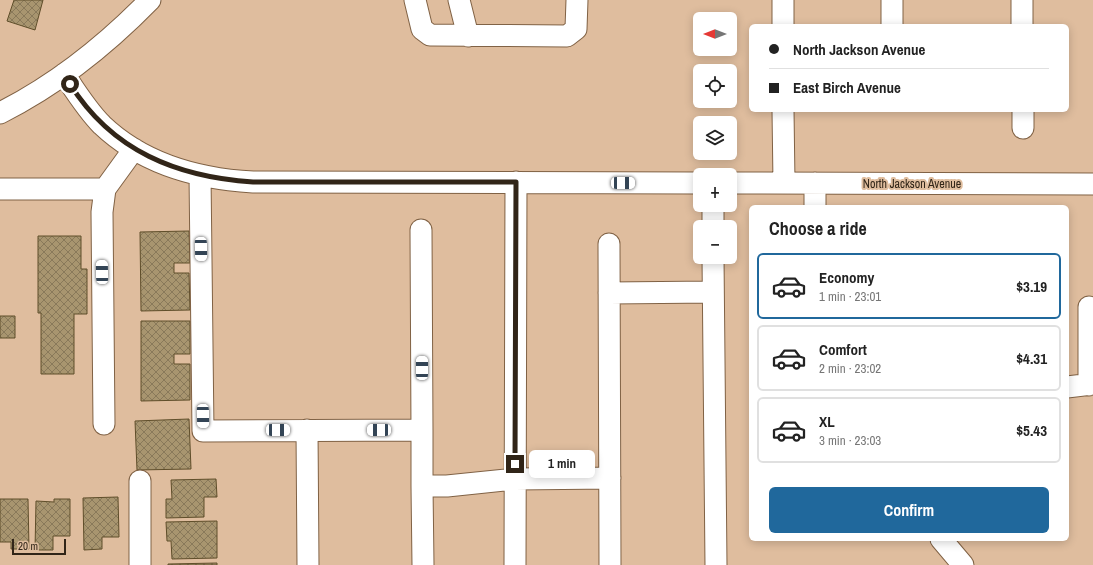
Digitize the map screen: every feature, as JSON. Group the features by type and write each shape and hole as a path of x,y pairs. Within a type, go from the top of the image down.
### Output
{"street":[{"path":"0,113 64,74 99,48 150,0"},
{"path":"415,0 422,29 430,35 468,36 567,36 576,29 577,0"},
{"path":"459,0 468,36"},
{"path":"782,0 783,24"},
{"path":"892,0 892,24"},
{"path":"1022,0 1022,24"},
{"path":"64,74 82,103 103,126 134,149 164,165 223,180 253,182 693,183"},
{"path":"783,112 784,183"},
{"path":"104,424 102,212 105,189 134,149"},
{"path":"200,175 203,431 422,430"},
{"path":"515,565 516,182"},
{"name":"North Jackson Avenue","path":"737,183 1093,184"},
{"path":"815,183 815,205"},
{"path":"0,189 105,189"},
{"path":"421,230 423,565"},
{"path":"609,244 610,565"},
{"path":"713,264 716,565"},
{"path":"609,293 714,292"},
{"path":"1069,387 1091,385 1089,307"},
{"path":"307,430 308,565"},
{"path":"422,486 447,486 515,479 610,478"},
{"path":"140,481 140,565"},
{"path":"943,541 963,565"}],"building":[{"path":"14,0 43,0 35,30 7,21"},
{"path":"189,231 190,263 174,263 174,273 189,273 190,310 141,311 140,232"},
{"path":"38,236 81,236 81,269 87,269 87,314 74,314 74,374 41,374 41,313 38,313"},
{"path":"0,316 15,316 15,338 0,338"},
{"path":"141,321 190,321 190,354 174,354 174,364 190,364 190,400 141,401"},
{"path":"189,419 191,469 137,470 135,421"},
{"path":"216,479 217,497 204,497 204,517 166,518 166,499 172,499 171,480"},
{"path":"118,497 119,537 102,537 102,549 84,550 83,498"},
{"path":"0,499 28,499 29,549 11,549 11,542 0,542"},
{"path":"54,499 70,499 70,536 53,536 53,550 35,550 36,501 54,502"},
{"path":"217,521 217,558 172,559 171,541 167,541 166,522"},
{"path":"217,563 217,565 168,565 168,564"}],"route":[{"path":"70,84 82,103 103,126 134,149 164,165 200,175 223,180 253,182 516,182 515,464"}]}
